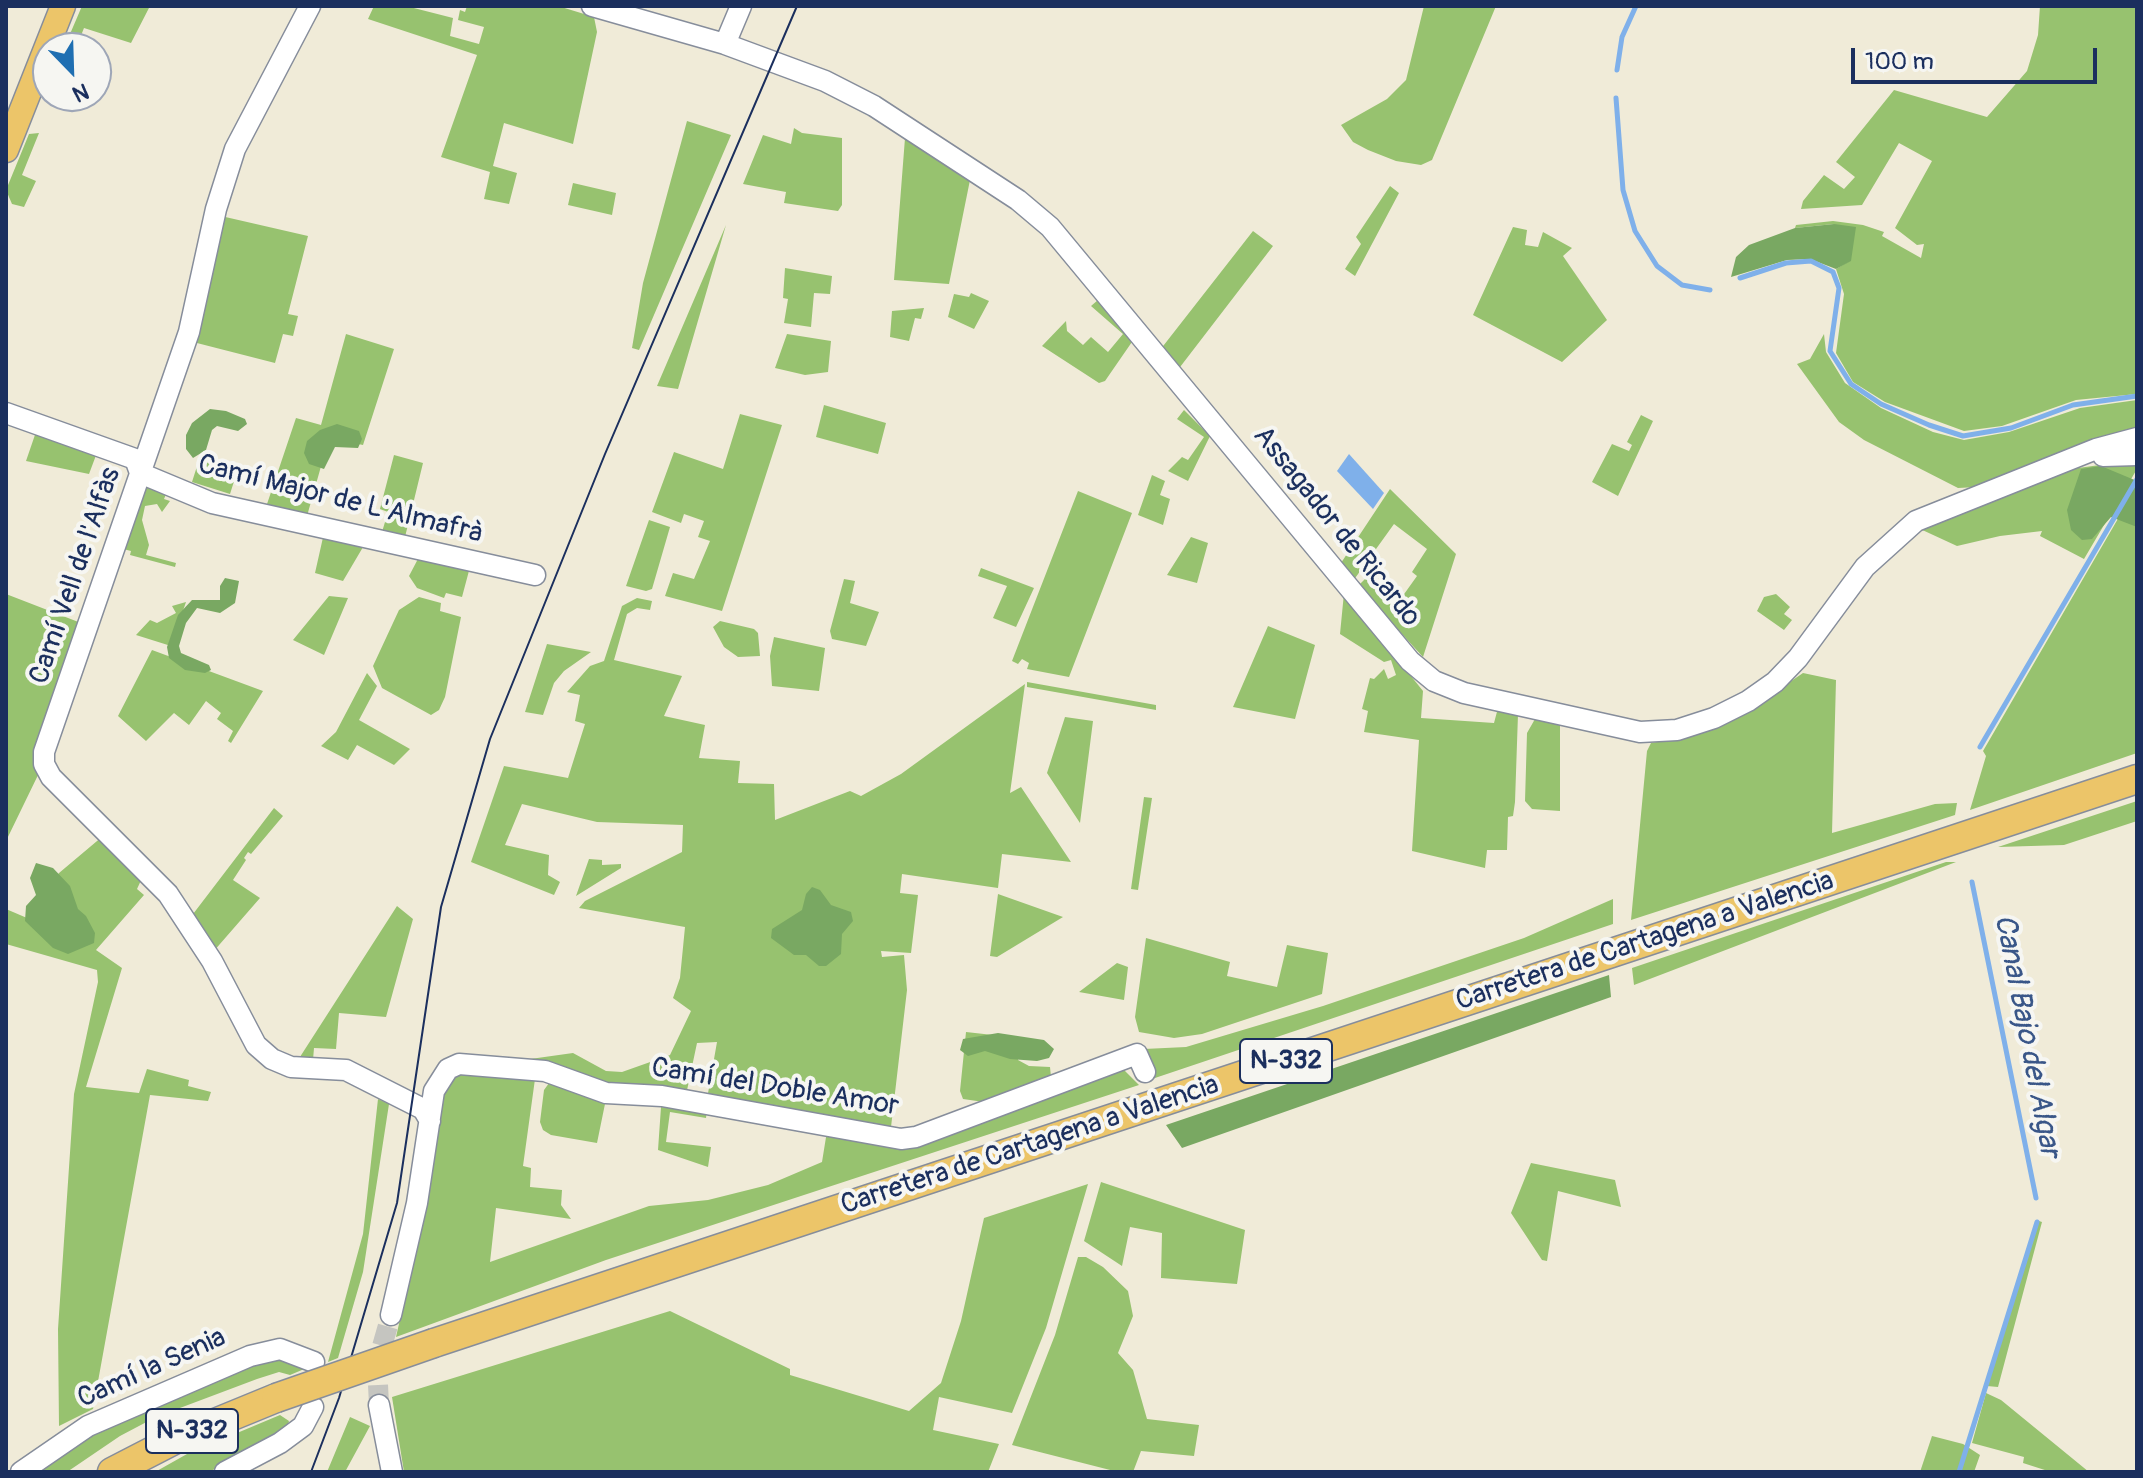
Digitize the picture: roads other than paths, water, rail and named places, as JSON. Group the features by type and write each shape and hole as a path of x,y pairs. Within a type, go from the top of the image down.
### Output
{"highway":[{"name":"Carretera de Cartagena a Valencia","path":"112,1472 176,1439 276,1398 434,1343 2137,779"}],"main road":[{"path":"6,150 63,6"}],"street":[{"name":"Camí Vell de l'Alfàs","path":"310,6 235,149 216,207 189,332 44,752 44,764 51,777 168,894 212,961 256,1045 272,1059 291,1067 346,1070 423,1109 430,1121"},
{"name":"Assagador de Ricardo","path":"592,6 725,44 825,81 874,106 1029,209 1058,237 1410,661 1434,681 1464,693 1640,732 1677,730 1714,718 1775,682 1798,658 1865,567 1916,521 2075,461 2096,449 2137,438"},
{"path":"725,44 741,6"},
{"name":"Camí Major de L'Almafrà","path":"6,413 135,459 140,473 212,503 535,575"},
{"name":"Assagador de Ricardo","path":"2075,461 2137,455"},
{"name":"Camí del Doble Amor","path":"434,1091 448,1069 459,1064 545,1071 606,1093 662,1096 901,1139 916,1137 1141,1063"},
{"path":"410,1102 424,1100 434,1091"},
{"path":"391,1315 417,1203 434,1091"},
{"name":"Camí la Senia","path":"21,1472 88,1426 250,1356 280,1349 314,1362"},
{"path":"379,1405 392,1472"},
{"path":"225,1472 280,1443 303,1426 313,1407"}],"water":[{"path":"1349,454 1384,493 1373,509 1337,471"}],"waterway":[{"path":"1617,70 1622,37 1636,6"},
{"path":"1616,98 1623,190 1635,231 1657,266 1682,285 1710,290"},
{"path":"1740,278 1786,263 1811,261 1833,272 1839,288 1830,351 1851,384 1881,404 1963,436 2011,428 2073,405 2137,396"},
{"name":"Canal Bajo del Algar","path":"1980,747 2137,479"},
{"name":"Canal Bajo del Algar","path":"1972,882 2036,1198"},
{"name":"Canal Bajo del Algar","path":"1959,1472 2037,1222"}],"tunnel":[{"path":"379,1405 377,1364 391,1315"}],"tram line":[{"path":"311,1472 339,1398 397,1203 441,907 490,739 605,454 797,6"}]}
